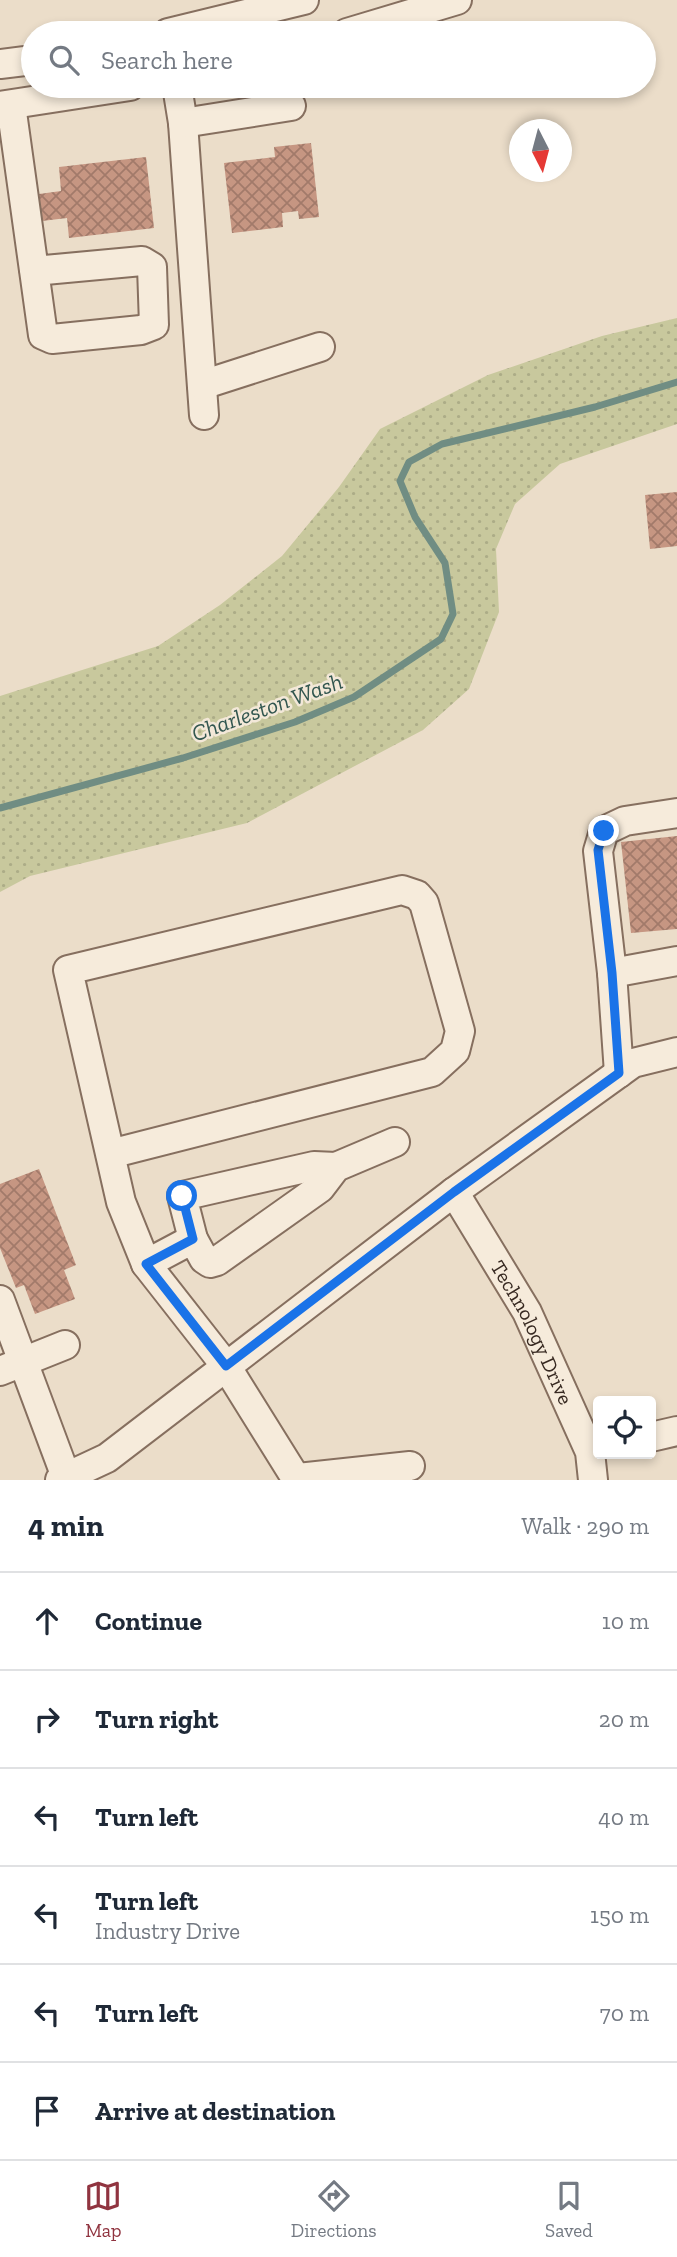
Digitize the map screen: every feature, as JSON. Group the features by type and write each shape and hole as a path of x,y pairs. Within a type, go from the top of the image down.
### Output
{"street":[{"path":"211,21 273,4 304,0"},
{"path":"388,21 457,0"},
{"path":"0,64 21,61"},
{"path":"34,271 142,261 152,267 154,325 141,330 65,338 52,339 43,335 5,105 51,98"},
{"path":"179,98 204,415"},
{"path":"183,123 291,106"},
{"path":"202,385 320,347"},
{"path":"619,1073 612,973 598,850 604,831 625,821 677,813"},
{"path":"110,1154 432,1072 455,1051 460,1031 424,902 417,895 402,890 68,970 110,1154 121,1202 146,1264 226,1366 298,1479 410,1466"},
{"path":"612,973 677,961"},
{"path":"0,1300 12,1367 63,1478 107,1458 454,1192 633,1063 677,1052"},
{"path":"336,1167 320,1188 218,1261 210,1264 204,1259 193,1239 182,1196 314,1166 336,1167 396,1142"},
{"name":"Technology Drive","path":"454,1192 527,1312 593,1449"},
{"path":"146,1264 193,1239"},
{"path":"12,1367 65,1345"},
{"path":"656,1436 677,1431"},
{"name":"Technology Drive","path":"593,1480 594,1459"}],"green space":[{"path":"677,318 677,424 560,464 515,504 496,549 499,612 469,689 423,730 247,823 30,876 0,892 0,696 158,646 220,605 282,556 339,487 380,429 488,375 602,336"}],"building":[{"path":"311,143 319,217 299,219 298,211 282,213 283,227 232,233 224,163 275,157 274,147"},
{"path":"146,157 154,228 69,238 67,218 42,221 39,194 61,191 59,167"},
{"path":"677,492 677,546 650,549 645,495"},
{"path":"677,836 677,929 631,933 621,842"},
{"path":"39,1169 76,1265 64,1270 75,1299 35,1314 24,1285 16,1288 0,1248 0,1184"}],"waterway":[{"name":"Charleston Wash","path":"0,808 183,758 295,722 354,697 441,639 453,614 445,563 415,517 400,481 409,462 442,444 595,407 677,382"}],"route":[{"path":"182,1196 193,1239 146,1264 226,1366 454,1192 619,1073 612,973 598,850 604,831"}]}
